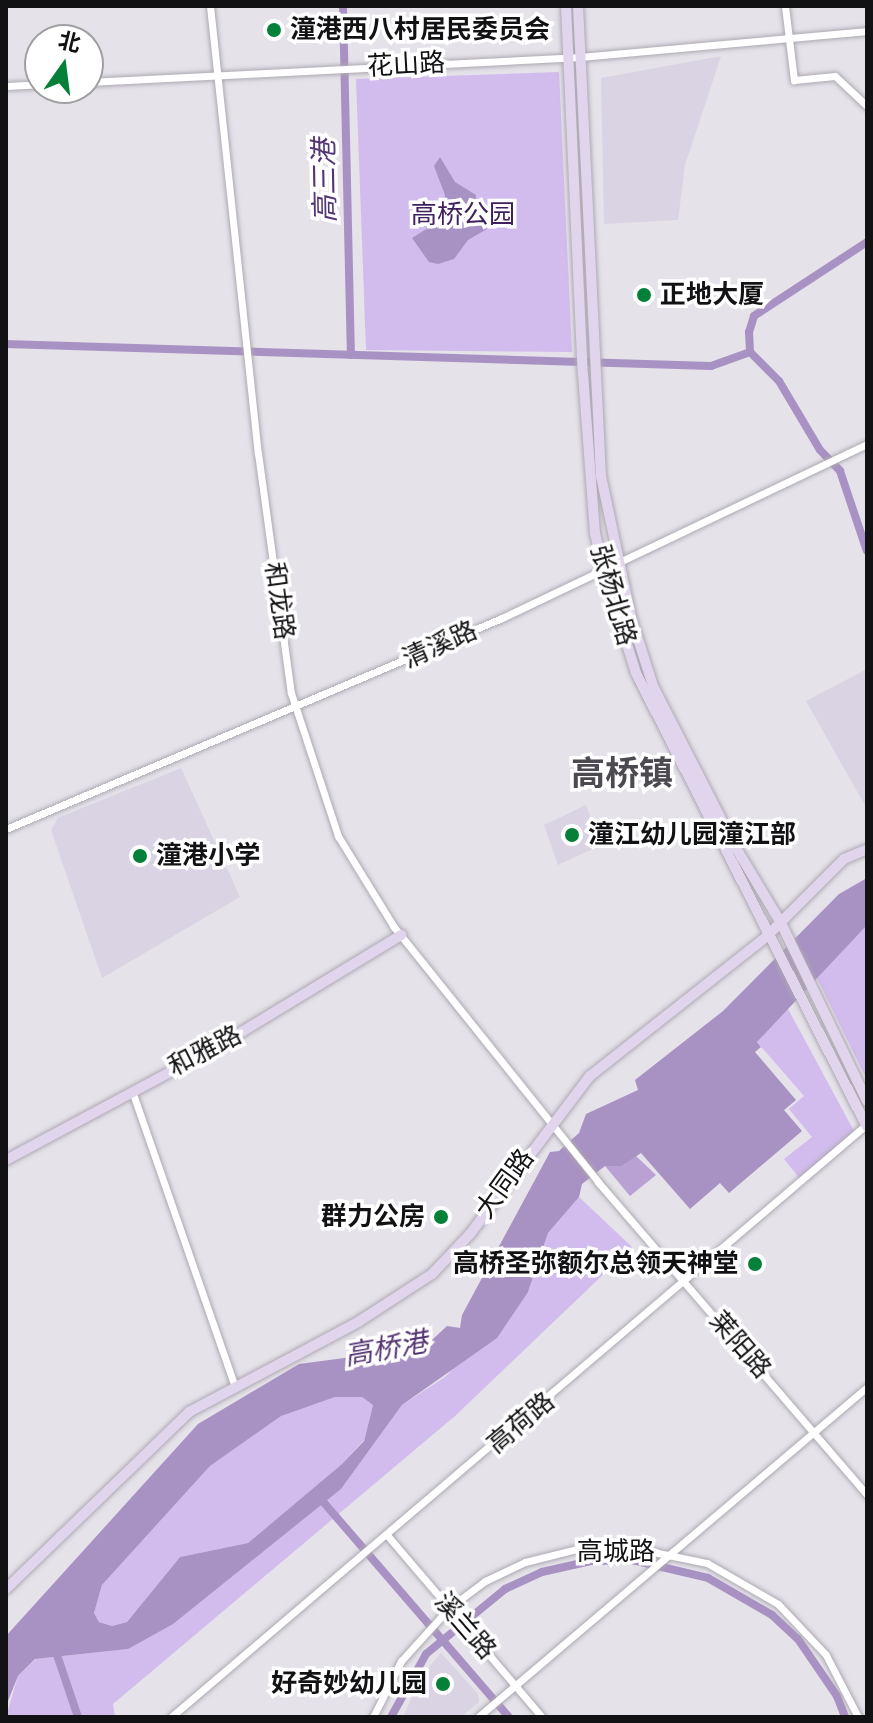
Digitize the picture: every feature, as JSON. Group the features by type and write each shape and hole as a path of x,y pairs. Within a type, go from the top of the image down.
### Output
{"main road":[{"name":"张杨北路","path":"566,6 589,368 601,476 618,564 653,686 736,848 781,923 867,1101"},
{"name":"张杨北路","path":"578,6 588,355"},
{"name":"张杨北路","path":"589,368 595,533 636,673 755,903 774,953 867,1126"},
{"name":"大同路","path":"6,1589 189,1412 234,1384 358,1322 432,1274 470,1234 590,1076 766,937 844,859 867,849"},
{"name":"和雅路","path":"6,1160 132,1089 222,1044 401,935"}],"street":[{"name":"和龙路","path":"210,6 220,75 246,336 294,710 338,836 401,935 554,1126"},
{"path":"785,6 794,80 835,76 867,106"},
{"name":"花山路","path":"104,81 581,57 867,31"},
{"name":"清溪路","path":"6,829 294,710 604,571 867,444"},
{"path":"132,1089 234,1384"},
{"name":"莱阳路","path":"554,1126 598,1182 867,1495"},
{"name":"高荷路","path":"171,1717 686,1283 867,1126"},
{"path":"481,1715 867,1387"},
{"name":"溪兰路","path":"387,1535 542,1717"},
{"name":"高城路","path":"373,1717 401,1661 424,1633 449,1608 485,1581 525,1562 577,1549 624,1546 670,1552 720,1569 778,1604 826,1655 858,1717"}],"shaded area":[{"path":"721,56 685,165 678,220 604,224 601,78"},
{"path":"440,157 455,182 476,195 475,212 489,221 487,229 468,240 454,259 438,264 429,262 412,238 444,218 445,195 434,166"},
{"path":"867,669 867,809 806,701"},
{"name":"潼港小学","path":"181,768 240,897 102,978 51,830 58,818"},
{"name":"潼江幼儿园潼江部","path":"586,805 601,845 558,865 544,825"},
{"path":"867,878 867,925 757,1042 761,1047 755,1052 796,1100 784,1110 802,1131 729,1193 720,1183 690,1209 641,1153 622,1166 605,1166 582,1184 579,1197 548,1233 528,1292 497,1338 402,1405 341,1489 173,1624 128,1649 35,1659 18,1676 6,1706 6,1636 198,1424 299,1364 397,1351 433,1339 447,1326 460,1328 462,1315 550,1152 559,1151 579,1133 586,1114 638,1090 635,1080 723,1011 839,894","holes":["335,1397 362,1397 373,1405 364,1441 342,1464 248,1543 180,1557 127,1622 112,1626 99,1622 94,1613 102,1585 210,1466 281,1416"]},
{"path":"636,1156 656,1175 630,1196 605,1166 622,1166"},
{"name":"好奇妙幼儿园","path":"441,1653 478,1694 479,1702 461,1717 403,1717 422,1675"}],"green space":[{"name":"高桥公园","path":"559,72 572,352 366,350 356,79"},
{"path":"867,911 867,1080 809,962"},
{"path":"787,1007 854,1131 800,1179 784,1159 812,1137 789,1109 804,1096 757,1042"},
{"path":"579,1197 632,1247 455,1416 113,1704 115,1717 6,1717 18,1676 36,1659 128,1649 341,1489 402,1405 445,1377 528,1292 548,1233"},
{"path":"335,1397 362,1397 373,1405 364,1440 342,1464 248,1543 180,1557 127,1622 112,1626 99,1622 94,1613 102,1585 210,1466 281,1415"}],"waterway":[{"name":"高三港","path":"343,6 351,355"},
{"path":"867,242 754,316 749,332 750,352 779,381 820,450 840,471 867,551"},
{"path":"6,344 711,366 750,352"},
{"path":"319,1497 509,1717"},
{"path":"391,1717 426,1654 505,1589 542,1572 591,1561 632,1560 708,1578 772,1615 798,1639 837,1696 845,1717"},
{"path":"55,1649 78,1717"}],"place":[{"name":"潼港西八村居民委员会","path":"274,30"},
{"name":"正地大厦","path":"644,295"},
{"name":"潼江幼儿园潼江部","path":"572,835"},
{"name":"潼港小学","path":"140,856"},
{"name":"群力公房","path":"441,1217"},
{"name":"高桥圣弥额尔总领天神堂","path":"755,1264"},
{"name":"好奇妙幼儿园","path":"443,1684"}],"district":[{"name":"高桥镇","path":"622,774"}],"water label":[{"name":"高桥港","path":"386,1349"}]}
